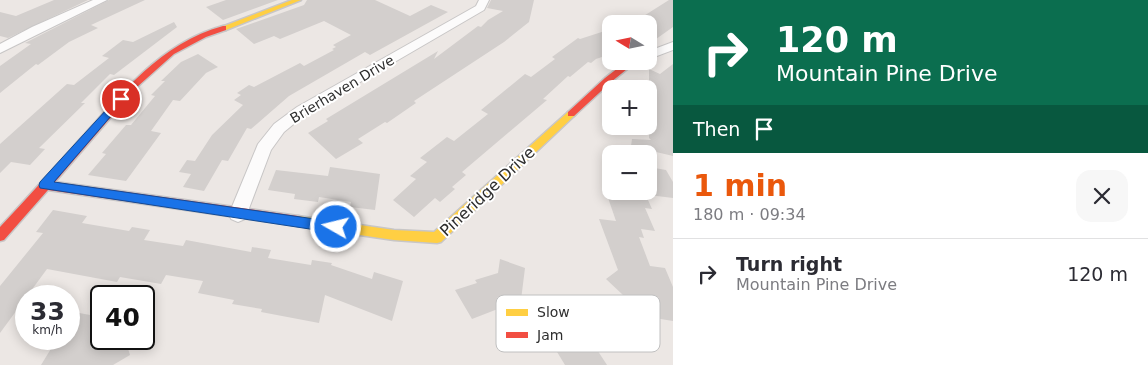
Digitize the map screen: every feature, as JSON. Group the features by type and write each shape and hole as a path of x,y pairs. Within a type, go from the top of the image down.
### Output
{"street":[{"path":"0,49 44,25 102,0"},
{"path":"0,236 134,85 171,52 203,36 298,0"},
{"name":"Brierhaven Drive","path":"238,214 264,148 280,128 302,110 480,8 484,0"},
{"path":"658,51 673,46"},
{"name":"Pineridge Drive","path":"44,185 238,214 394,235 437,238 621,70"}],"building":[{"path":"54,0 88,0 8,38 0,36 0,12 16,16"},
{"path":"109,0 145,0 91,25 98,28 69,42 38,65 36,64 0,93 0,66 31,44 25,43"},
{"path":"226,0 278,0 223,20 206,7"},
{"path":"307,0 375,0 410,16 431,5 448,12 370,55 365,52 289,96 251,129 247,128 228,161 222,160 204,191 183,187 191,174 179,172 187,160 195,161 212,135 243,105 234,100 241,95 237,93 249,85 254,87 300,63 304,66 334,50 332,49 336,47 333,45 351,35 324,21 280,39 274,36 254,44 236,29 304,5"},
{"path":"491,0 534,0 529,22 504,42 414,101 416,103 387,123 385,122 358,139 363,143 336,159 308,133 328,121 326,119 438,51 434,59 478,26 481,27 488,20 503,11 487,8"},
{"path":"669,0 673,0 673,27 658,38 658,15 645,15"},
{"path":"174,22 177,27 114,75 110,74 81,103 85,103 39,148 45,149 30,165 11,162 0,173 0,144 67,84 74,85 109,58 102,56 123,40 133,42"},
{"path":"602,32 602,57 591,63 588,62 570,77 568,76 543,99 547,100 462,172 466,175 452,187 455,189 440,202 435,198 414,217 393,200 416,179 410,176 427,162 420,158 447,137 454,141 488,114 481,110 525,74 531,77 555,59 552,57 578,38"},
{"path":"198,54 218,67 206,73 180,101 173,100 151,131 161,133 126,181 88,175 106,154 102,153 126,125 131,125 155,96 151,95 165,81 161,81 181,62"},
{"path":"673,64 673,156 657,152 657,145 631,145 632,139 651,140 649,135 657,135 657,80 649,80 649,70 660,74"},
{"path":"330,167 380,174 375,210 350,207 351,202 319,197 318,202 294,199 295,194 268,190 276,170 328,176"},
{"path":"657,168 666,170 673,182 673,198 657,196"},
{"path":"609,200 648,200 652,209 645,208 655,231 641,229 644,238 639,237 650,266 665,268 673,287 673,321 660,319 660,295 623,295 606,279 618,270 599,219 616,221"},
{"path":"53,210 87,216 82,223 129,231 132,227 150,230 144,240 183,246 186,240 251,252 252,247 271,250 268,258 311,265 312,260 332,263 331,265 372,279 374,272 403,281 392,321 325,295 319,323 261,312 262,309 232,304 234,300 198,293 203,281 166,275 161,284 120,277 117,282 47,269 35,285 15,285 15,313 0,333 0,286 43,233 36,232"},
{"path":"500,259 525,268 522,295 496,295 496,310 472,319 455,290 477,283 475,280 498,273"},
{"path":"80,313 90,315 90,350 128,350 130,355 113,365 41,365 50,350 80,350"},
{"path":"557,352 598,352 607,365 565,365"}],"traffic: slow":[{"path":"223,28 298,0"},
{"path":"298,221 394,235 437,238 571,114"}],"traffic: jam":[{"path":"0,236 134,85 171,52 203,35 223,28"},
{"path":"571,114 621,70"},
{"path":"44,185 298,221"}],"route":[{"path":"121,99 44,185 336,227"}]}
